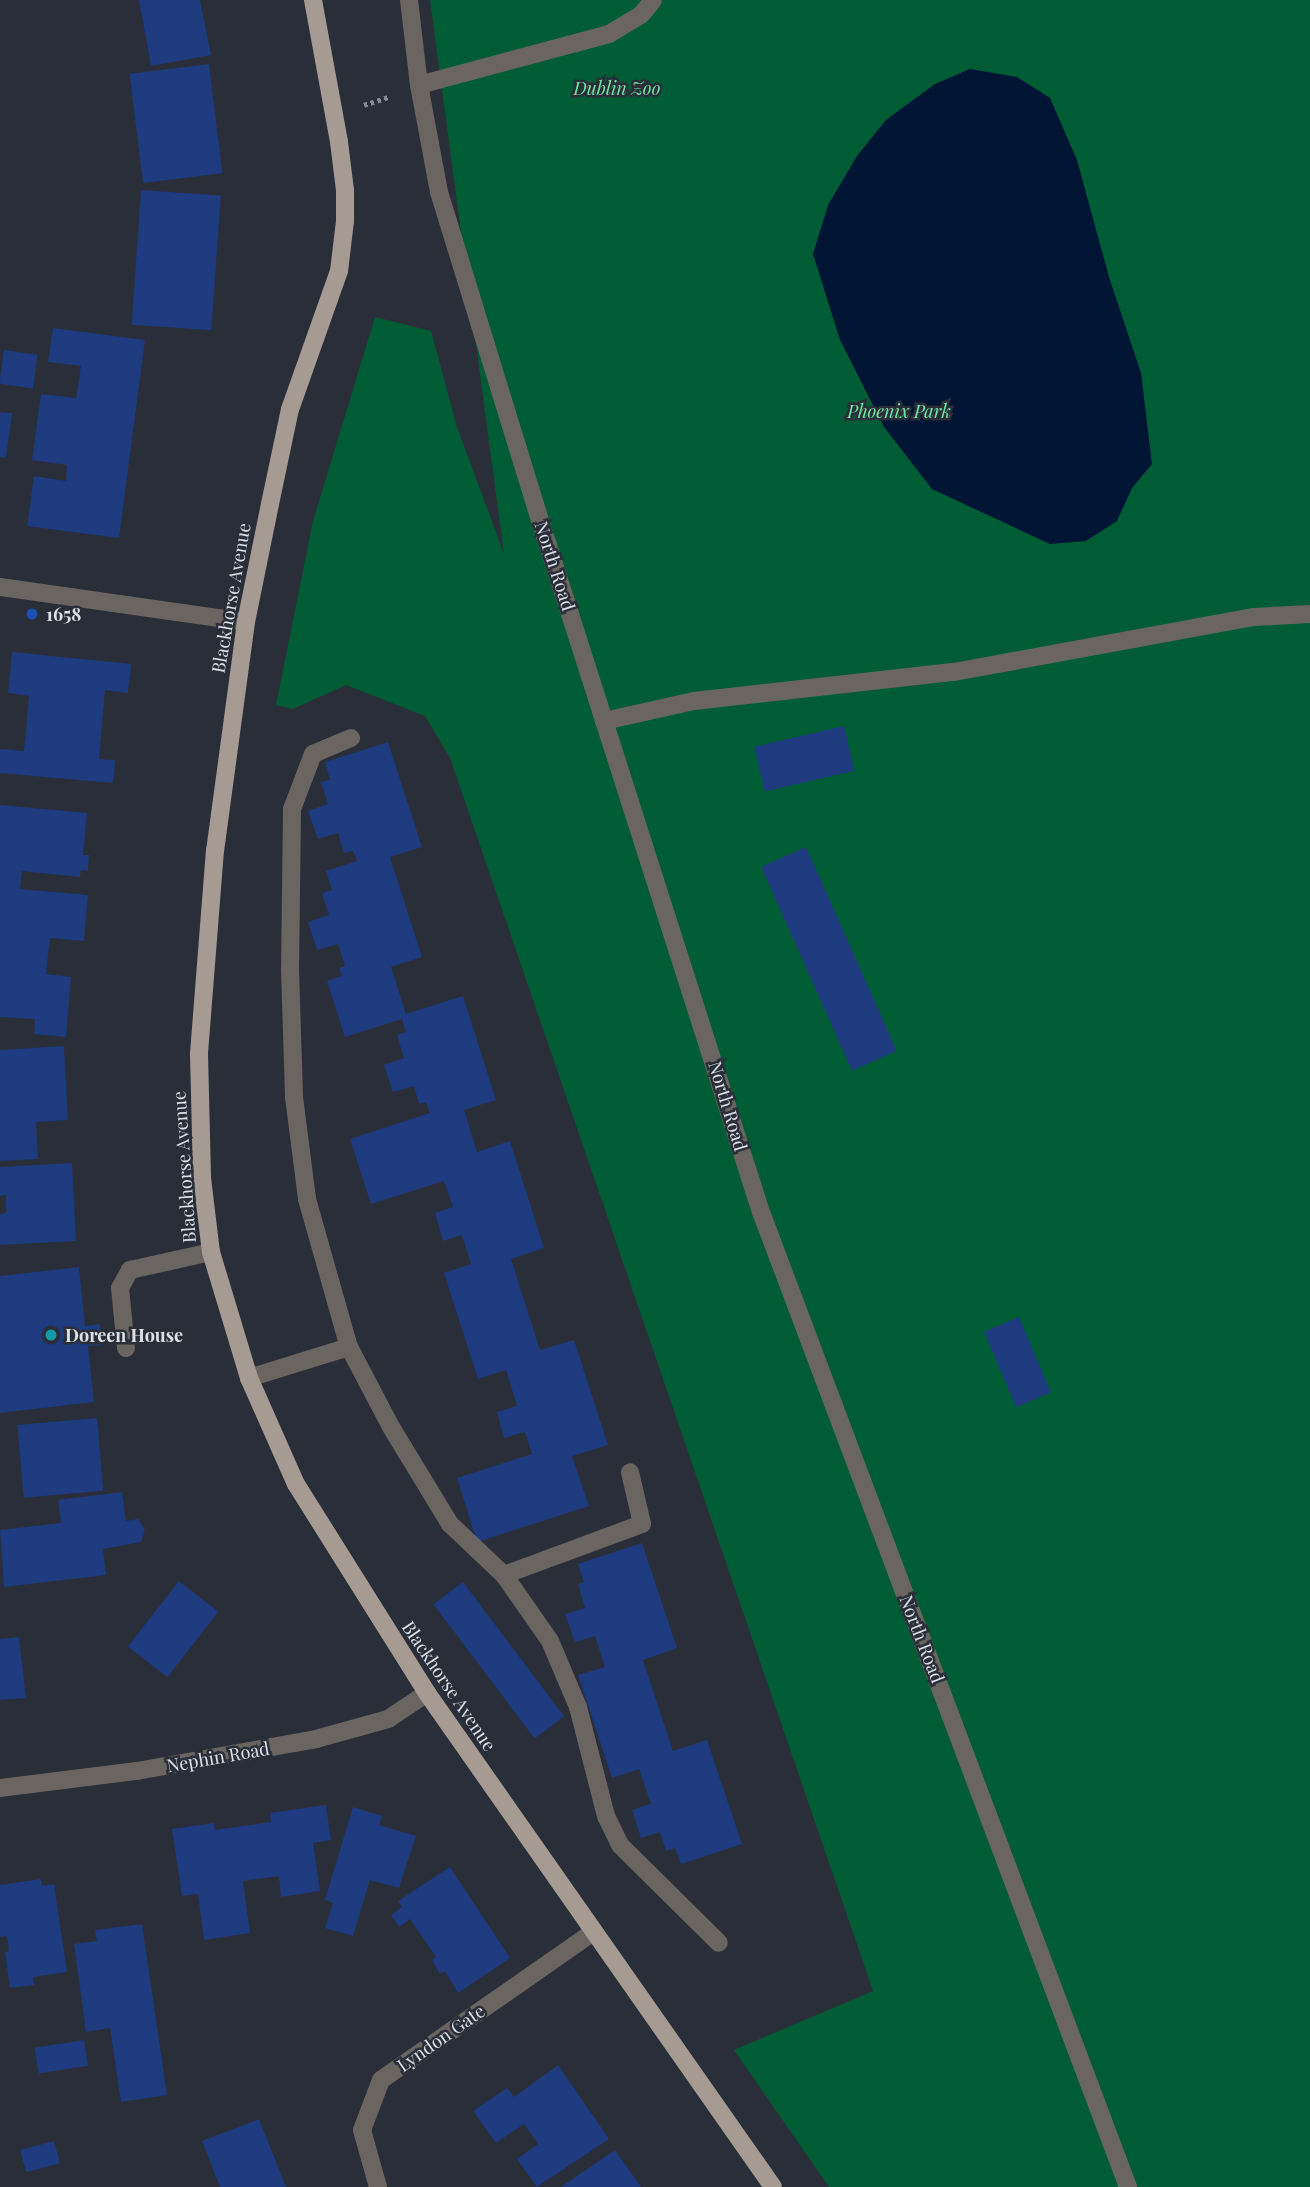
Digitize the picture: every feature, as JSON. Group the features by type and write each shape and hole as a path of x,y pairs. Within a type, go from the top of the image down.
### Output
{"main road":[{"name":"Blackhorse Avenue","path":"313,0 345,190 339,271 290,409 246,622 215,850 201,1000 200,1139 211,1252 249,1378 296,1484 427,1693 773,2187"}],"street":[{"name":"North Road","path":"409,0 419,85 439,192 761,1212 1128,2187"},
{"path":"419,85 609,34 640,15 653,0"},
{"path":"0,587 246,622"},
{"path":"604,721 694,701 954,672 1254,617 1310,614"},
{"path":"351,738 313,754 292,809 290,956 294,1097 307,1199 349,1347 391,1427 450,1524 504,1575 550,1641 578,1707 606,1816 620,1845 719,1943"},
{"path":"126,1348 120,1288 130,1270 211,1252"},
{"path":"249,1378 349,1347"},
{"path":"504,1575 642,1524 630,1472"},
{"name":"Nephin Road","path":"0,1788 137,1772 316,1739 388,1719 427,1693"},
{"name":"Lyndon Gate","path":"378,2187 362,2130 381,2080 593,1932"}],"path":[{"path":"333,114 419,85"}],"green space":[{"name":"Phoenix Park","path":"430,0 1310,0 1310,2187 829,2187 734,2050 873,1991 450,758 425,716 346,685 293,709 276,705 313,521 375,317 431,331 457,427 504,554"}],"water":[{"path":"970,69 1017,77 1050,98 1077,160 1109,277 1141,373 1152,464 1132,488 1117,521 1086,541 1050,544 932,489 884,427 840,340 813,254 828,205 857,156 886,120 935,84"}],"building":[{"path":"139,0 200,0 211,55 151,66"},
{"path":"209,64 222,173 143,183 130,74"},
{"path":"141,190 221,196 211,330 132,325"},
{"path":"53,328 145,340 119,538 27,526 34,476 66,481 67,465 32,460 41,394 76,398 81,366 48,362"},
{"path":"4,350 38,355 33,388 0,384"},
{"path":"0,412 12,413 6,458 0,457"},
{"path":"12,652 131,664 128,693 105,690 99,759 115,760 113,783 0,773 0,749 24,751 29,696 8,693"},
{"path":"844,726 854,771 765,792 754,747"},
{"path":"388,742 422,847 390,857 422,957 391,967 406,1014 463,996 496,1100 464,1110 477,1152 510,1141 544,1248 511,1259 540,1350 574,1340 608,1445 572,1456 589,1506 477,1542 457,1478 532,1454 525,1432 504,1438 497,1412 517,1406 506,1370 478,1379 444,1273 471,1264 462,1235 443,1241 435,1213 453,1207 444,1181 371,1204 350,1139 430,1113 426,1102 419,1104 414,1086 393,1092 384,1065 404,1058 397,1035 406,1032 402,1019 345,1037 327,981 342,976 339,968 345,966 338,944 317,950 308,922 329,915 322,893 332,890 326,871 357,861 353,851 344,853 338,833 318,839 308,811 328,804 321,782 330,780 325,762"},
{"path":"0,805 87,813 83,855 89,855 88,871 81,870 80,877 22,871 20,889 88,895 84,941 50,938 46,974 71,977 66,1037 34,1034 35,1019 0,1017"},
{"path":"806,847 897,1051 852,1071 761,867"},
{"path":"64,1046 68,1120 36,1122 38,1159 0,1161 0,1050"},
{"path":"72,1163 76,1241 0,1245 0,1214 6,1213 6,1195 0,1196 0,1167"},
{"name":"Doreen House","path":"79,1267 85,1326 100,1324 102,1345 88,1346 94,1402 0,1413 0,1276"},
{"path":"1019,1317 1051,1392 1016,1407 984,1332"},
{"path":"97,1418 103,1491 24,1498 17,1425"},
{"path":"122,1492 126,1521 138,1519 145,1530 141,1542 103,1549 106,1575 4,1587 0,1530 61,1523 58,1500"},
{"path":"642,1543 677,1648 643,1660 673,1751 707,1740 742,1844 681,1864 675,1848 666,1851 660,1832 641,1838 632,1810 651,1804 639,1769 612,1778 578,1675 605,1667 595,1636 575,1642 565,1614 585,1608 578,1584 584,1582 578,1564"},
{"path":"179,1581 218,1612 167,1677 128,1646"},
{"path":"463,1582 564,1716 535,1738 433,1604"},
{"path":"19,1637 26,1698 0,1700 0,1639"},
{"path":"326,1805 331,1840 313,1843 320,1891 281,1897 279,1876 243,1881 250,1933 204,1940 198,1894 182,1896 172,1829 214,1823 215,1830 271,1822 270,1813"},
{"path":"353,1807 382,1816 379,1825 416,1836 399,1888 370,1880 353,1936 325,1928 333,1903 325,1900"},
{"path":"450,1867 510,1958 458,1993 445,1971 440,1974 432,1960 436,1957 410,1919 399,1927 391,1915 402,1907 398,1901"},
{"path":"41,1879 42,1886 54,1884 67,1972 33,1977 34,1985 10,1988 5,1952 9,1951 7,1936 0,1937 0,1885"},
{"path":"142,1924 167,2095 121,2102 110,2028 86,2032 74,1944 97,1941 95,1930"},
{"path":"84,2040 88,2066 39,2074 35,2048"},
{"path":"558,2065 609,2139 537,2187 517,2159 538,2144 524,2124 496,2143 473,2111 507,2088 514,2097"},
{"path":"259,2119 286,2187 220,2187 202,2141"},
{"path":"54,2141 60,2163 26,2172 20,2150"},
{"path":"615,2150 641,2187 561,2187"}],"place":[{"name":"1658","path":"32,614"},
{"name":"Doreen House","path":"51,1335"}],"park label":[{"name":"Dublin Zoo","path":"617,88"}]}
